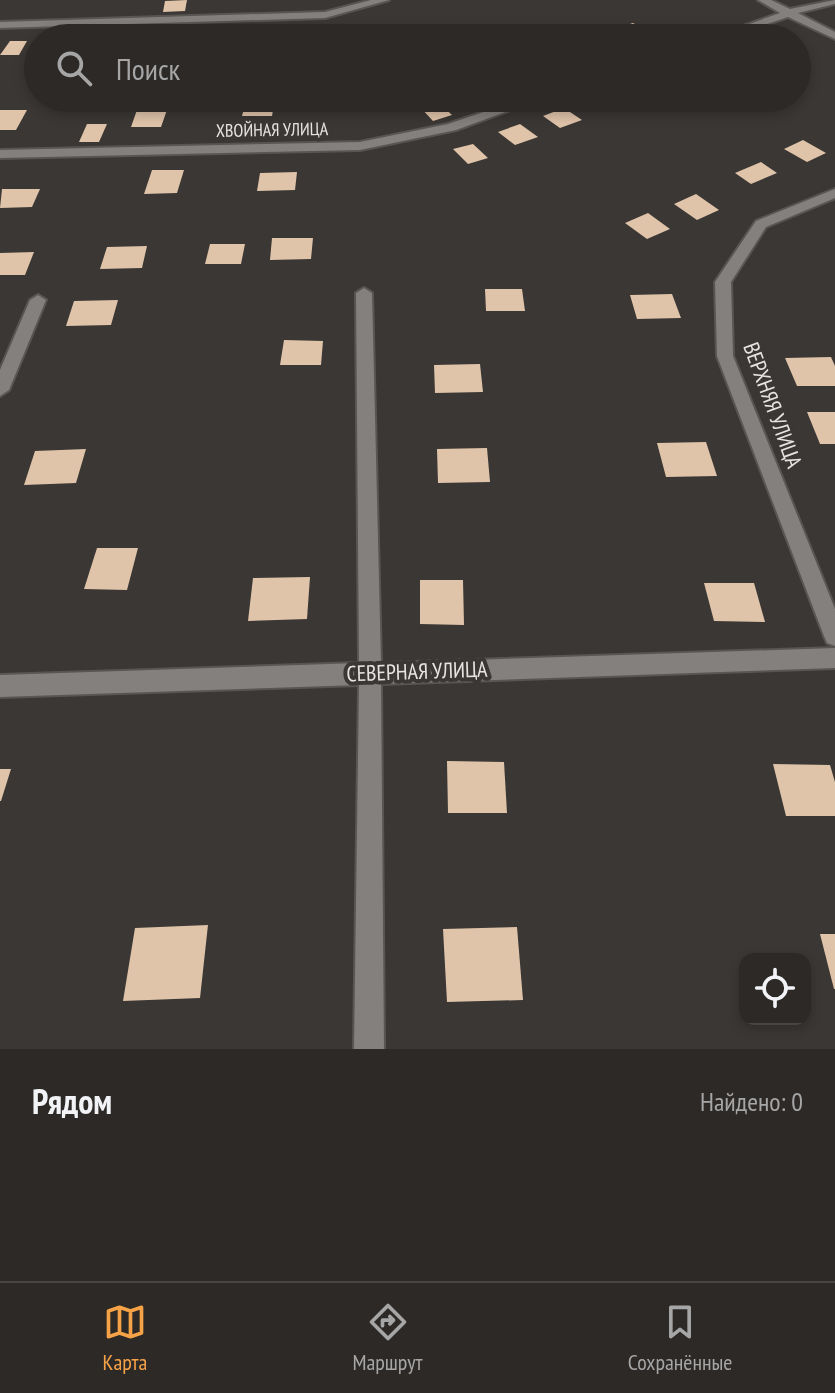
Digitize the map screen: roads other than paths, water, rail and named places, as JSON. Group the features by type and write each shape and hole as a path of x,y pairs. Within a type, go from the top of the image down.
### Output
{"street":[{"path":"32,24 325,15 384,0"},
{"path":"763,0 835,36"},
{"path":"757,24 835,1"},
{"path":"0,25 24,24"},
{"name":"ХВОЙНАЯ УЛИЦА","path":"0,154 360,146 451,127 495,112"},
{"name":"ВЕРХНЯЯ УЛИЦА","path":"835,193 761,224 723,282 725,356 835,636"},
{"path":"364,293 370,672 369,1049"},
{"path":"0,390 38,300"},
{"name":"СЕВЕРНАЯ УЛИЦА","path":"0,686 835,658"}]}
